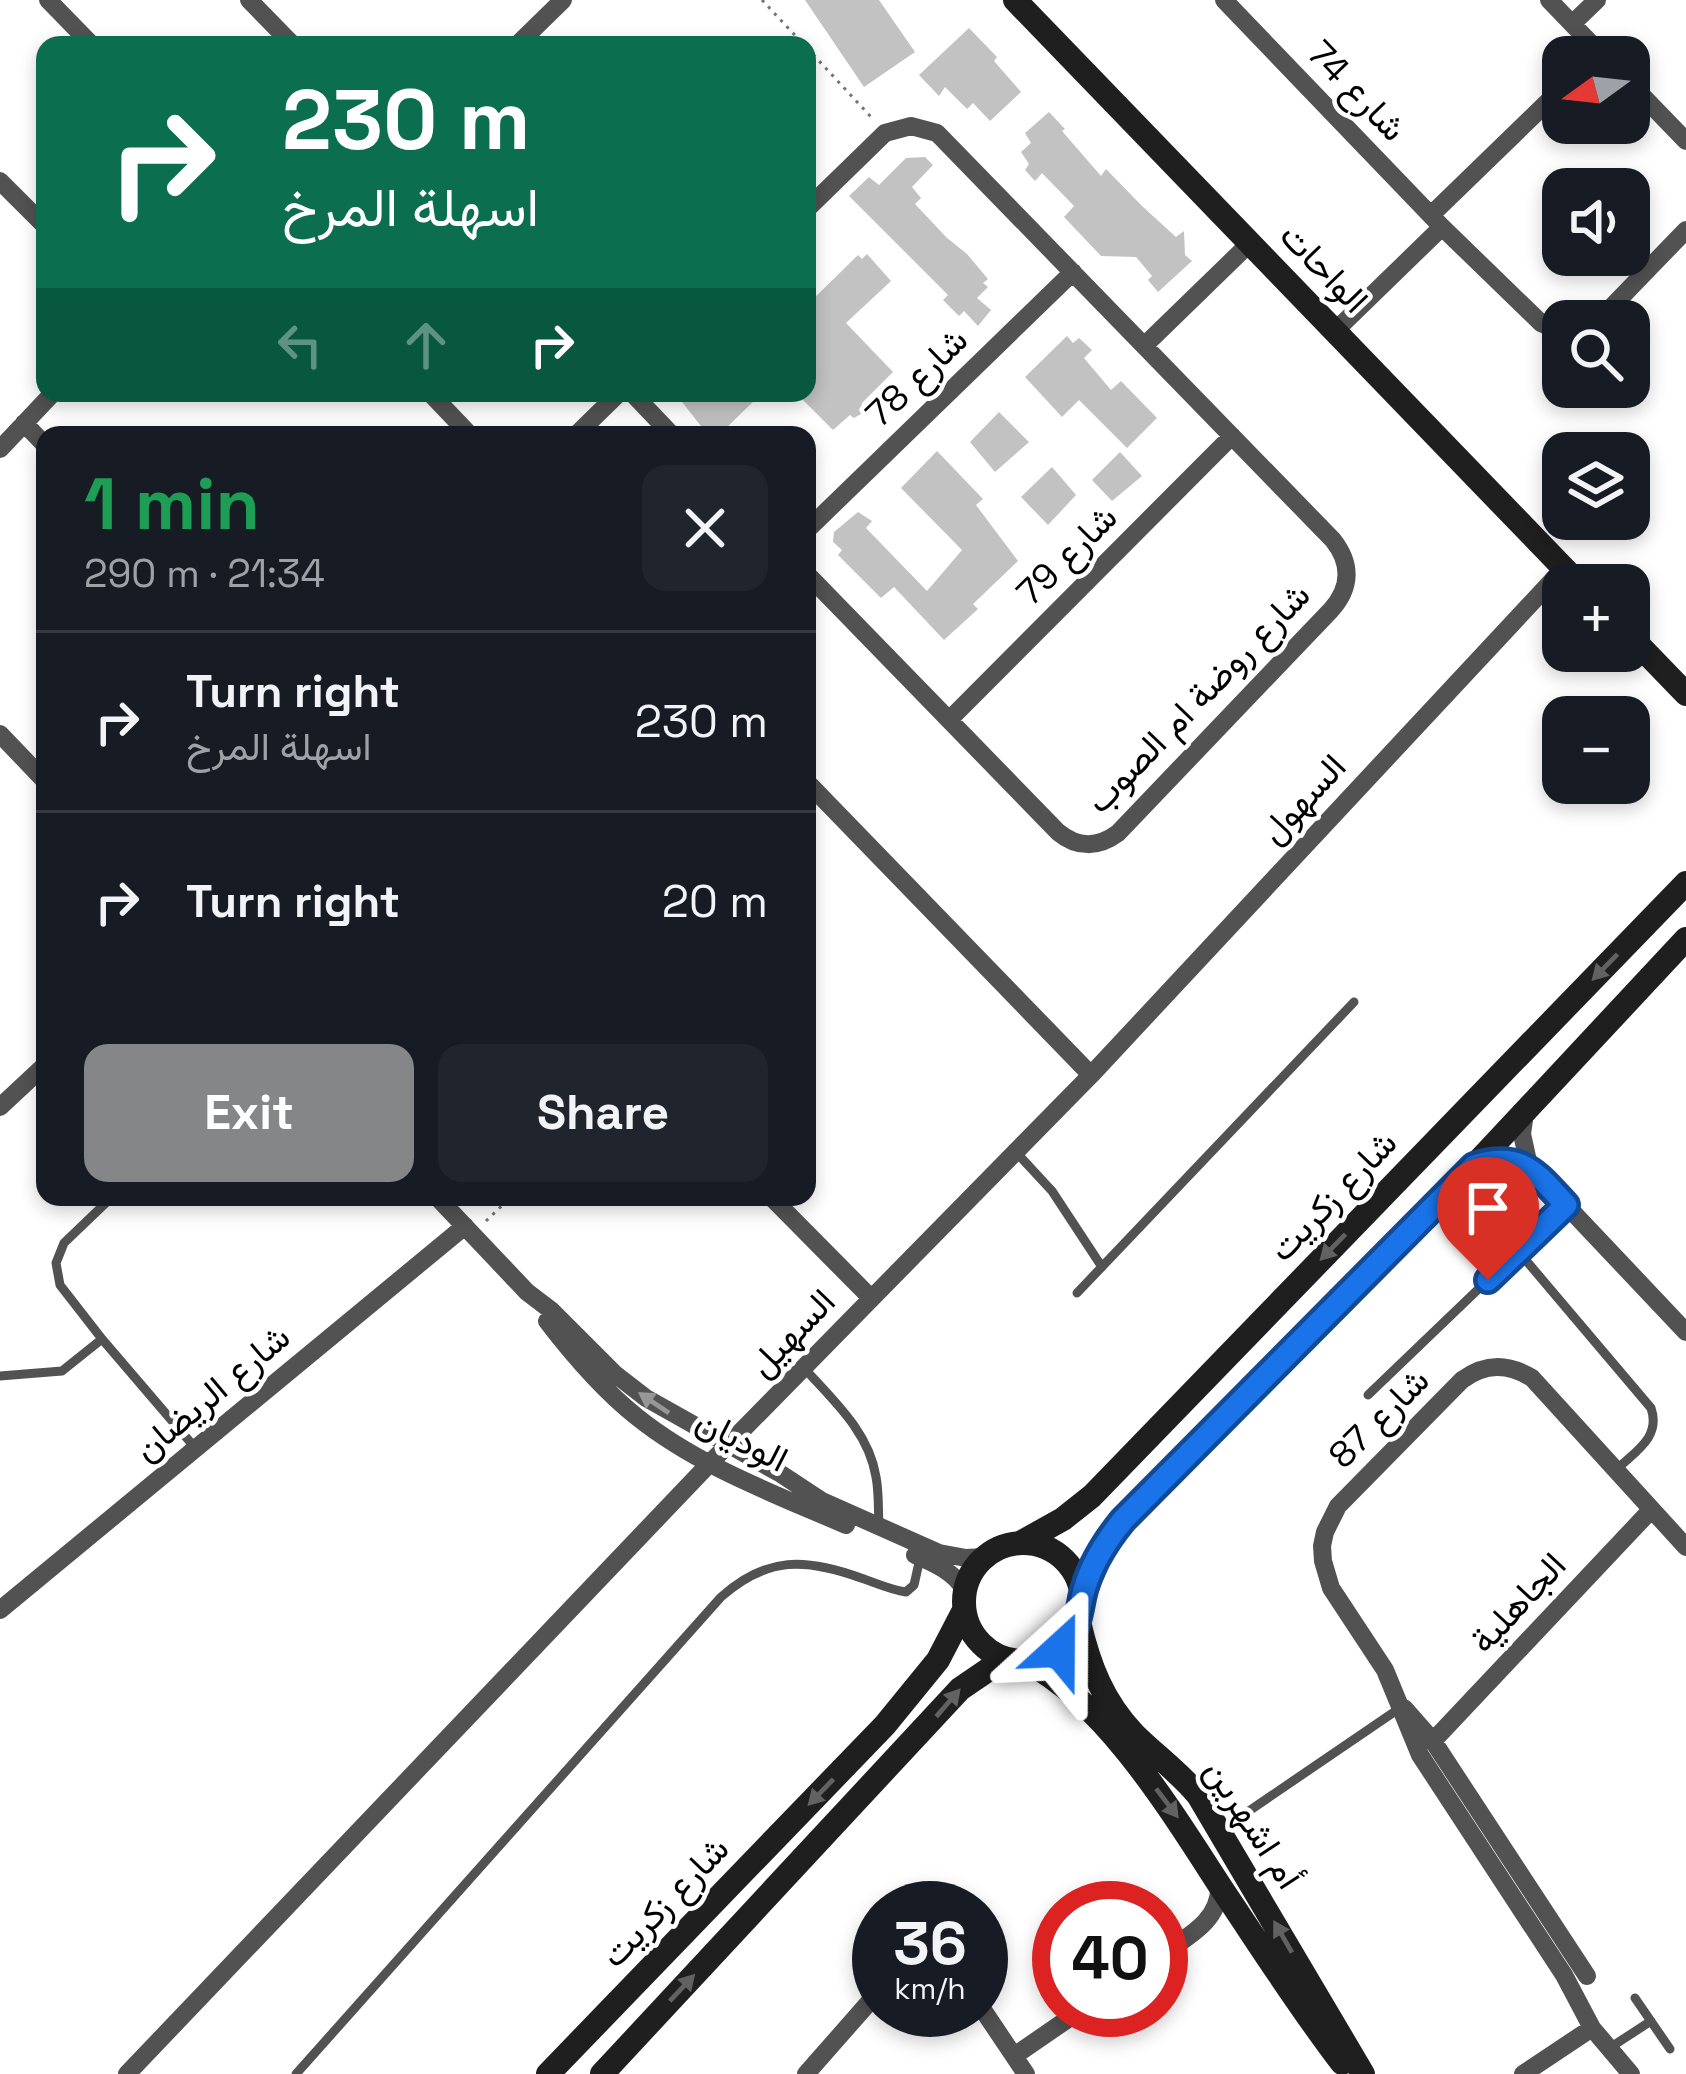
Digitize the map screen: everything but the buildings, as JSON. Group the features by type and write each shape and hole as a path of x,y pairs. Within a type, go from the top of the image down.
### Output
{"street":[{"path":"48,0 83,36"},
{"path":"249,0 284,36"},
{"path":"526,36 563,0"},
{"name":"الواحات","path":"1015,0 1559,564"},
{"name":"شارع 74","path":"1224,0 1436,221 1542,322"},
{"path":"1549,0 1582,36"},
{"path":"1572,24 1597,0"},
{"path":"1650,104 1686,141"},
{"path":"1335,331 1542,109"},
{"name":"شارع روضة ام الصوب","path":"816,583 1066,839 1099,844 1118,832 1346,589 1341,550 944,139 920,127 885,133"},
{"path":"816,199 885,133"},
{"path":"0,181 36,217"},
{"path":"1618,300 1686,230"},
{"path":"1144,346 1250,243"},
{"name":"شارع 78","path":"816,521 1073,272"},
{"path":"0,448 44,402"},
{"path":"439,402 461,426"},
{"path":"585,426 610,402"},
{"path":"641,402 663,426"},
{"path":"24,423 36,436"},
{"name":"شارع 79","path":"949,720 1232,436"},
{"name":"السهول","path":"871,1298 1542,608"},
{"path":"1650,657 1686,694"},
{"path":"0,734 36,772"},
{"path":"816,791 1091,1075"},
{"name":"شارع زكريت","path":"1020,1543 1063,1520 1092,1496 1686,883"},
{"path":"1080,1610 1079,1584 1062,1558 1049,1549 1020,1543 985,1557 969,1579 965,1600 974,1635 992,1653 1016,1660 1059,1650 1074,1633 1105,1545 1123,1520 1474,1166 1686,939"},
{"path":"4,1095 36,1072"},
{"path":"1525,1113 1522,1134 1529,1166 1686,1332"},
{"path":"1474,1166 1496,1161 1529,1166"},
{"name":"الوديان","path":"445,1206 527,1292 630,1387 662,1409 822,1501 939,1553 985,1557"},
{"name":"السهيل","path":"128,2074 871,1298 780,1206"},
{"name":"شارع الريضان","path":"0,1610 468,1230"},
{"name":"الوديان","path":"527,1292 552,1328 624,1405 671,1441 762,1489 920,1558 961,1582 965,1600"},
{"name":"شارع 87","path":"1630,2074 1592,2029 1564,1975 1420,1755 1385,1670 1331,1588 1322,1546 1338,1506 1462,1380 1491,1367 1513,1369 1532,1378 1686,1547"},
{"name":"الجاهلية","path":"1433,1741 1651,1510"},
{"name":"شارع زكريت","path":"548,2074 885,1725 938,1660 965,1600"},
{"name":"أم اشهرين","path":"1080,1610 1086,1651 1126,1738 1248,1928 1350,2074"},
{"name":"شارع زكريت","path":"602,2074 959,1689 1016,1660"},
{"name":"أم اشهرين","path":"1016,1660 1045,1671 1187,1781 1221,1830 1364,2074"},
{"name":"شارع 87","path":"1402,1707 1433,1741 1587,1976"},
{"path":"1188,1936 1216,1906 1219,1884"},
{"path":"1202,1926 1226,1923 1248,1928"},
{"path":"806,2074 852,2022"},
{"path":"1523,2074 1592,2029"},
{"path":"1001,2037 1025,2074"},
{"path":"1014,2056 1042,2037"}],"lane":[{"path":"1077,1293 1354,1001"},
{"path":"1016,1152 1052,1191 1102,1267"},
{"path":"1368,1395 1566,1205"},
{"path":"103,1206 64,1243 56,1263 60,1285 197,1450"},
{"path":"1518,1251 1654,1414 1650,1437 1616,1471"},
{"path":"0,1376 62,1371 102,1339"},
{"path":"804,1367 863,1440 875,1470 879,1527"},
{"path":"296,2074 735,1585 770,1567 809,1563 906,1592 914,1585 920,1558"},
{"path":"1221,1830 1402,1707"},
{"path":"1636,1998 1670,2049"},
{"path":"1609,2048 1651,2021"}],"path":[{"path":"762,0 796,36"},
{"path":"816,58 885,133"},
{"path":"468,1230 499,1206"}],"route":[{"path":"1059,1650 1074,1633 1098,1558 1123,1520 1474,1166 1496,1161 1529,1166 1566,1205 1488,1280"}]}
